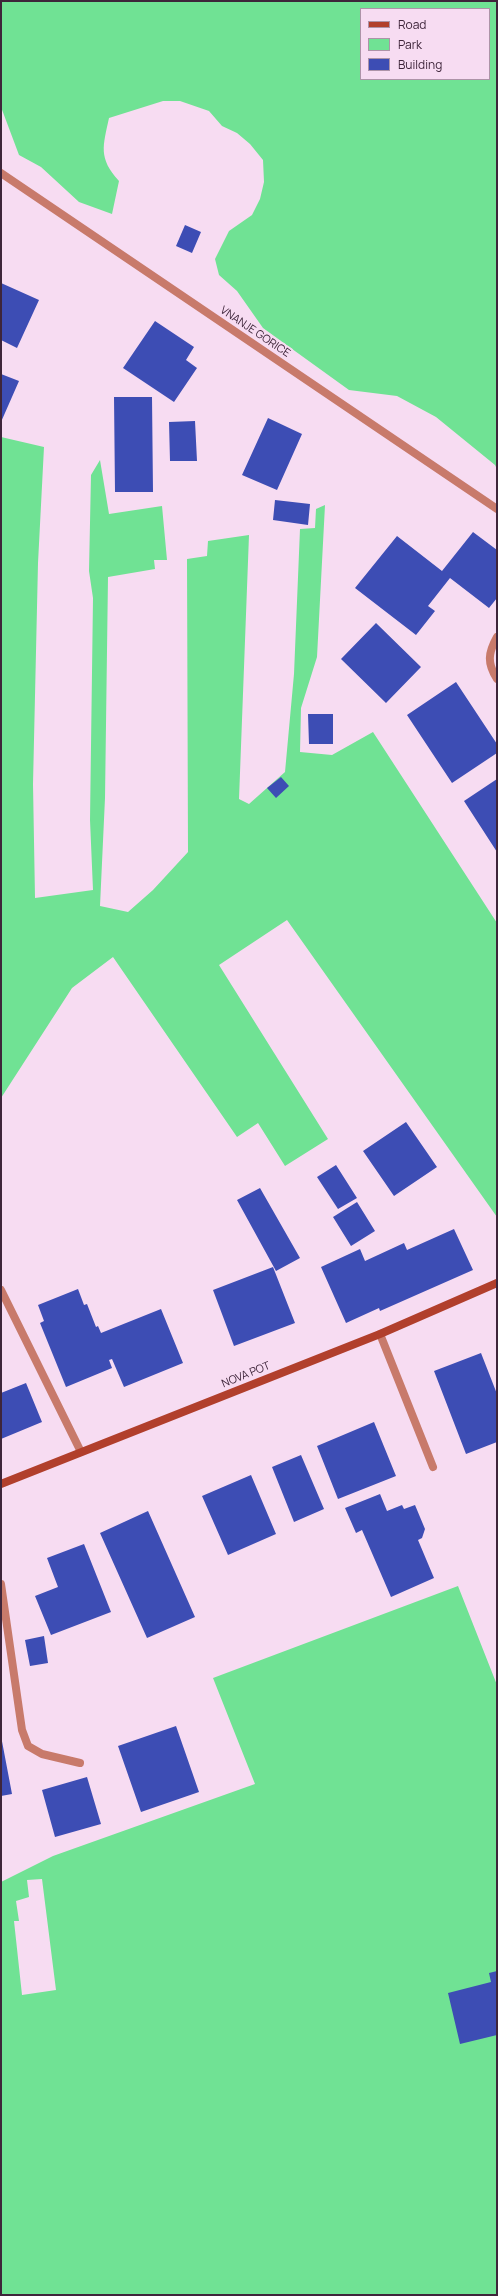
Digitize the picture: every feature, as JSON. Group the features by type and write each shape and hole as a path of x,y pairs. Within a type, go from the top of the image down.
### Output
{"street":[{"name":"VNANJE GORICE","path":"1,173 497,509"},
{"path":"497,637 489,653 492,672 497,679"},
{"name":"NOVA POT","path":"1,1484 380,1334 497,1284"},
{"path":"1,1290 81,1452"},
{"path":"380,1334 433,1467"},
{"path":"1,1584 22,1730 28,1746 42,1754 80,1763"}],"green space":[{"path":"1,1 497,1 497,469 495,465 436,417 397,396 349,390 263,328 237,291 219,275 215,259 229,231 252,215 260,199 264,182 263,160 250,144 237,133 222,126 209,111 180,101 163,101 109,118 104,144 105,158 112,173 119,181 112,214 79,202 41,167 19,155 1,107"},
{"path":"1,437 44,447 38,563 33,784 35,898 93,890 90,820 93,598 89,571 91,475 100,460 109,514 162,506 167,560 154,560 155,569 108,577 105,798 100,906 128,912 153,890 188,852 187,559 207,556 208,541 249,535 239,799 249,804 285,772 294,674 300,529 315,528 316,509 325,505 317,657 301,708 300,752 332,755 373,732 497,923 497,1217 287,920 219,965 328,1139 285,1166 258,1123 237,1137 113,957 72,988 1,1098"},
{"path":"458,1586 497,1685 497,2295 1,2295 1,1882 53,1856 255,1784 213,1678","holes":["42,1879 56,1990 22,1995 14,1921 19,1921 16,1901 29,1897 27,1880"]}],"building":[{"path":"185,225 201,232 192,253 176,246"},
{"path":"1,283 39,300 17,348 1,340"},
{"path":"155,321 194,347 186,360 197,368 174,402 123,368"},
{"path":"1,374 19,381 1,422"},
{"path":"114,397 152,397 153,492 115,492"},
{"path":"268,418 302,434 277,490 242,475"},
{"path":"195,421 197,461 170,461 169,422"},
{"path":"275,500 310,504 308,525 273,520"},
{"path":"473,532 497,550 497,598 489,608 450,578 428,606 435,611 416,635 355,588 397,536 442,571"},
{"path":"376,623 421,667 386,703 341,659"},
{"path":"456,682 497,744 497,753 452,783 407,715"},
{"path":"308,714 333,714 333,744 309,744"},
{"path":"281,777 289,786 276,798 267,788"},
{"path":"497,779 497,852 464,801"},
{"path":"406,1122 437,1167 394,1196 363,1151"},
{"path":"336,1165 357,1198 338,1209 317,1177"},
{"path":"260,1188 300,1258 276,1271 237,1200"},
{"path":"357,1202 375,1231 351,1246 333,1217"},
{"path":"454,1229 473,1270 380,1311 379,1308 346,1323 321,1267 360,1249 365,1261 404,1243 407,1250"},
{"path":"273,1267 295,1323 234,1346 213,1290"},
{"path":"78,1289 84,1305 87,1304 96,1327 98,1326 101,1333 161,1309 183,1363 124,1387 112,1359 109,1360 112,1368 66,1387 40,1323 44,1321 38,1305"},
{"path":"481,1353 497,1394 497,1442 466,1454 434,1371"},
{"path":"26,1383 42,1422 1,1439 1,1393"},
{"path":"374,1422 396,1476 338,1499 317,1446"},
{"path":"301,1455 324,1509 294,1522 272,1467"},
{"path":"251,1475 276,1534 228,1555 202,1496"},
{"path":"380,1494 387,1511 402,1505 404,1509 415,1505 425,1529 422,1538 418,1540 434,1578 391,1597 362,1530 356,1533 345,1508"},
{"path":"148,1511 195,1617 147,1638 100,1533"},
{"path":"84,1544 111,1612 51,1635 35,1596 58,1587 47,1558"},
{"path":"44,1636 48,1663 30,1666 25,1640"},
{"path":"176,1726 199,1792 141,1812 118,1746"},
{"path":"1,1736 12,1794 1,1796"},
{"path":"87,1777 101,1824 55,1837 42,1790"},
{"path":"497,1971 497,2035 460,2044 448,1993 491,1982 489,1973"}]}
